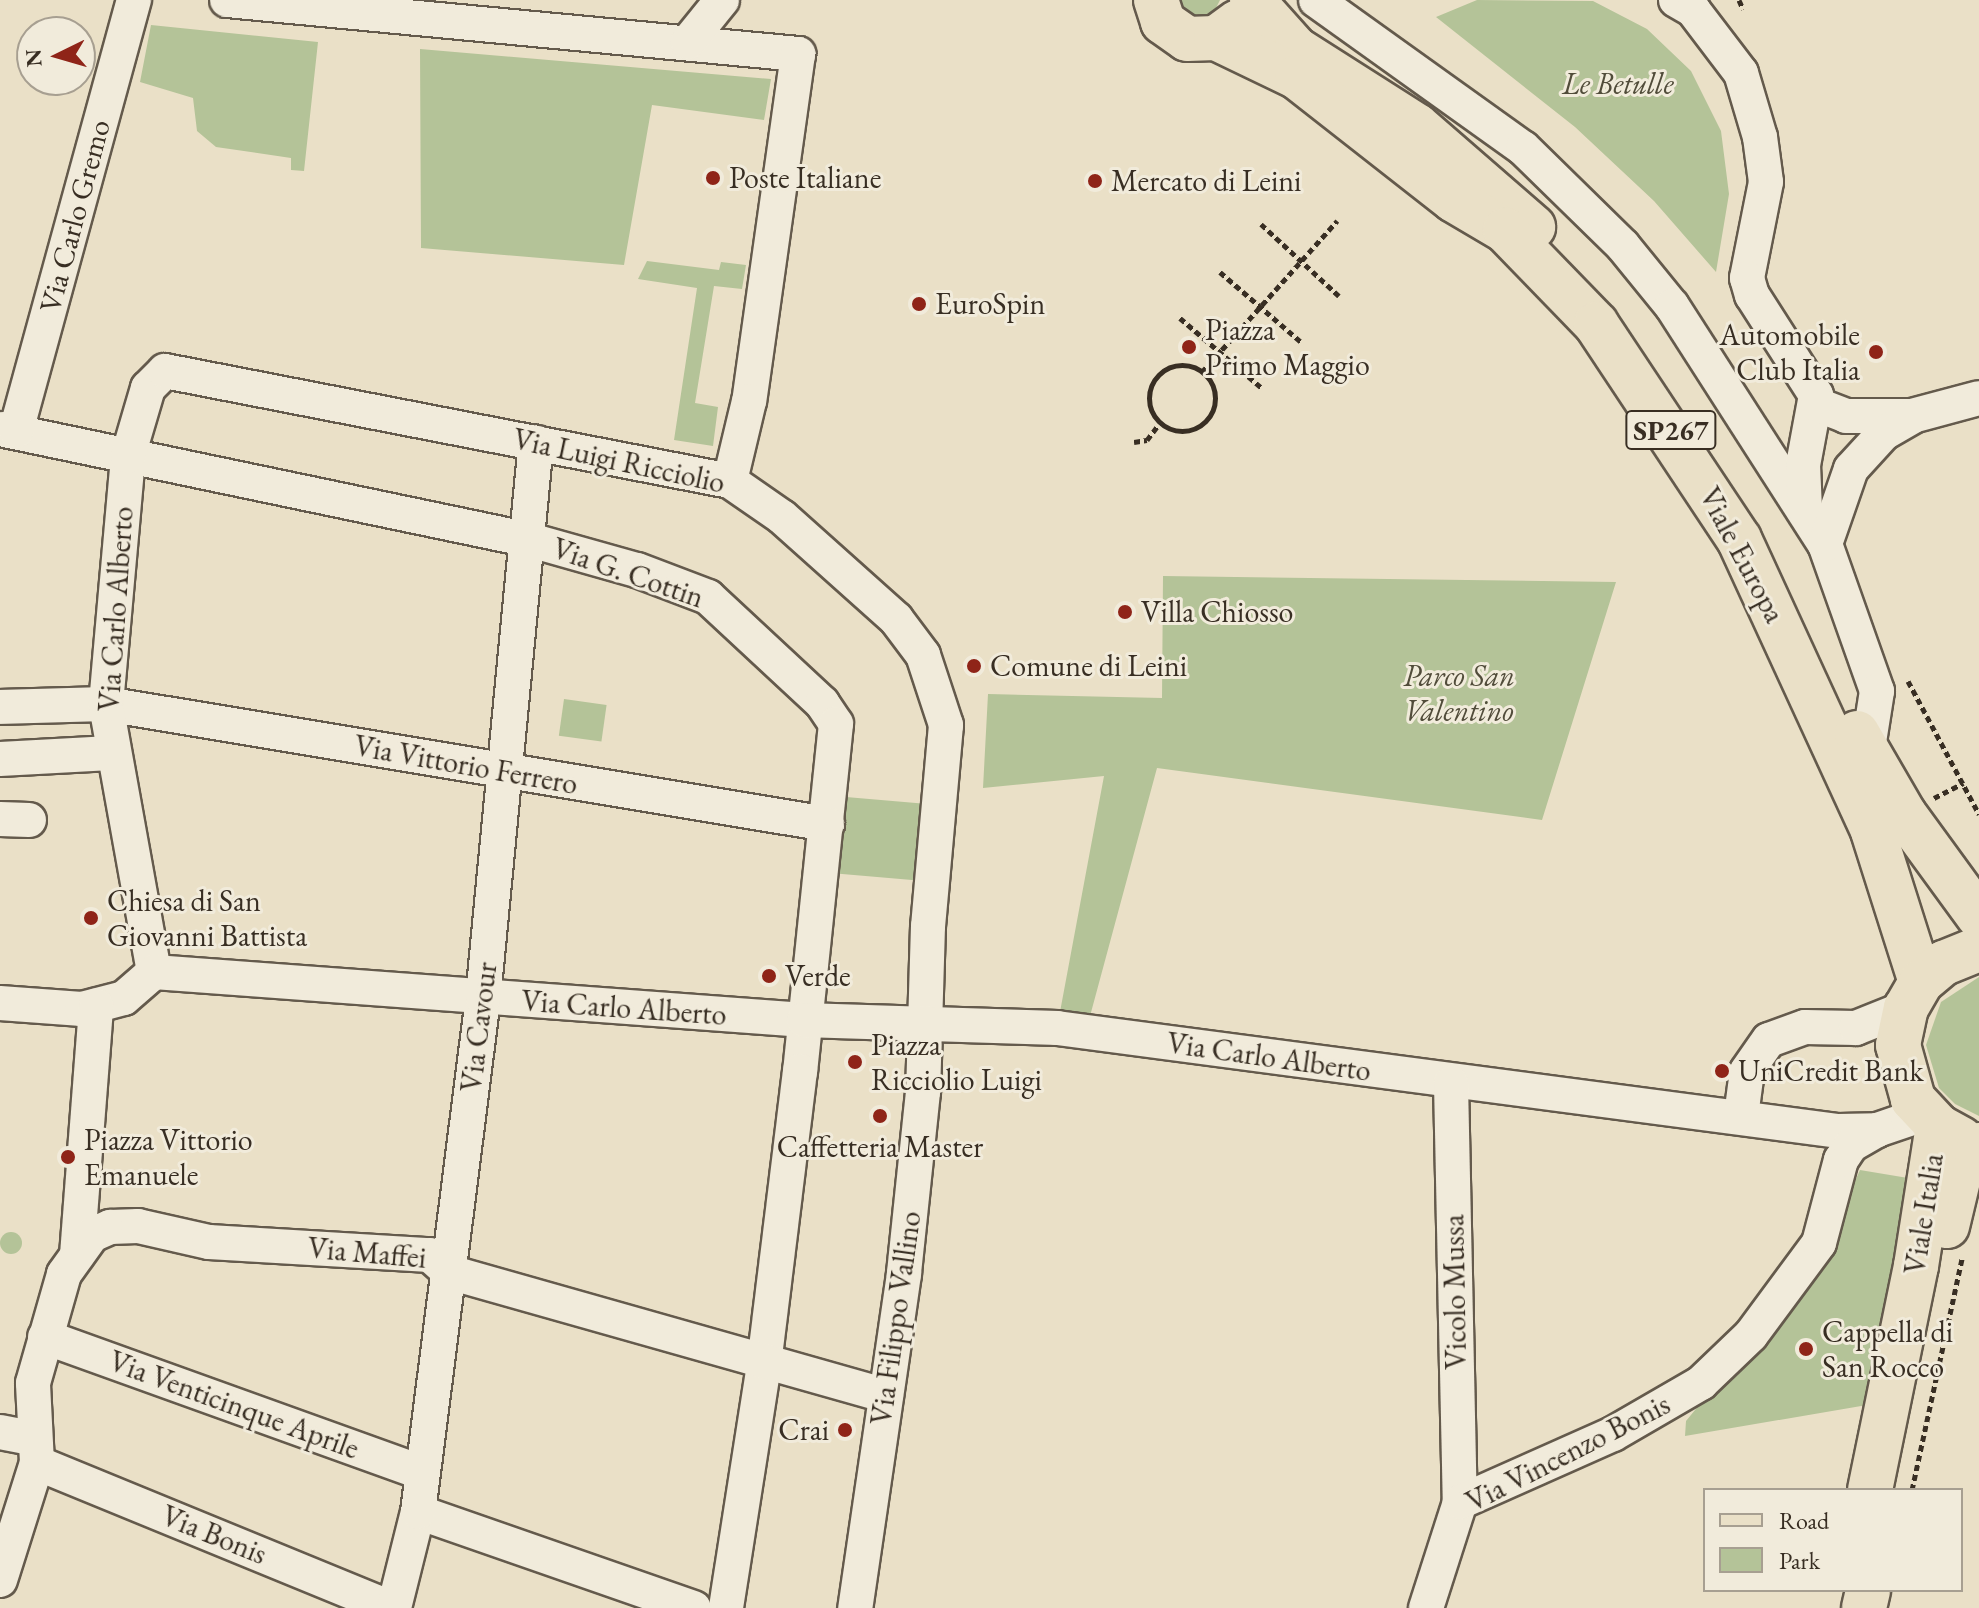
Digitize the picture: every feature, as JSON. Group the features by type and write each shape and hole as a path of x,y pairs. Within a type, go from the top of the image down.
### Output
{"main road":[{"name":"Viale Europa","path":"1156,0 1163,22 1174,32 1202,41 1216,38 1297,77 1454,200 1505,230 1596,324 1674,436 1760,581 1873,831 1914,995"},
{"path":"1216,38 1240,20 1245,0"},
{"name":"Viale Europa","path":"1252,0 1296,49 1354,82 1473,170 1615,313 1661,373 1760,534 1867,755 1979,917"},
{"path":"1979,949 1944,963 1914,995 1900,1064 1931,1120 1979,1145"},
{"name":"Viale Italia","path":"1870,1488 1916,1266 1931,1120"},
{"name":"Viale Italia","path":"1889,1488 1960,1172 1979,1145"}],"street":[{"name":"Via Carlo Gremo","path":"8,430 134,0"},
{"path":"227,0 798,54 749,401 730,481"},
{"path":"688,42 722,0"},
{"path":"1316,0 1523,148 1623,246 1672,306 1825,544 1877,691 1867,755"},
{"path":"1676,0 1693,10 1741,73 1760,137 1766,182 1747,278 1752,295 1813,385 1818,405 1803,465 1805,510"},
{"name":"Via Luigi Ricciolio","path":"128,456 148,388 165,371 730,481 782,517 896,619 923,655 946,725 922,1027"},
{"path":"1818,405 1846,416 1912,416 1979,398"},
{"path":"1825,544 1840,493 1863,451 1912,416"},
{"path":"8,430 128,456"},
{"name":"Via Cavour","path":"393,1608 418,1512 483,998 530,540 536,443"},
{"name":"Via G. Cottin","path":"128,456 530,540 637,570 708,597 768,650 836,724 764,1365 726,1608"},
{"name":"Via Carlo Alberto","path":"128,456 106,704 111,753 136,857 154,972 804,1020 1086,1031 1451,1083 1741,1116 1791,1127 1877,1130 1931,1120"},
{"name":"Via Vittorio Ferrero","path":"0,707 106,704 827,824"},
{"path":"0,759 111,753"},
{"path":"0,1003 96,1006 124,998 154,972"},
{"path":"1741,1116 1747,1071 1769,1040 1805,1027 1856,1028 1914,995"},
{"path":"77,1255 96,1006"},
{"name":"Via Filippo Vallino","path":"855,1608 886,1396 923,1092 922,1027"},
{"name":"Vicolo Mussa","path":"1451,1083 1460,1502"},
{"name":"Via Vincenzo Bonis","path":"1426,1608 1460,1502 1558,1462 1701,1383 1751,1335 1819,1243 1841,1160 1851,1145 1877,1130"},
{"name":"Via Maffei","path":"0,1580 33,1383 64,1274 92,1235 124,1225 209,1242 430,1255 449,1272 764,1365 886,1396"},
{"name":"Via Venticinque Aprile","path":"45,1337 422,1473"},
{"name":"Via Bonis","path":"23,1444 393,1608"},
{"path":"418,1512 694,1608"}],"path":[{"path":"1739,0 1743,9"},
{"path":"1202,372 1337,221"},
{"path":"1261,224 1339,296"},
{"path":"1220,272 1301,342"},
{"path":"1180,318 1263,389"},
{"path":"1178,365 1202,372 1215,397 1208,418 1190,430 1160,423 1149,394 1158,374 1178,365"},
{"path":"1134,442 1147,440 1160,423"},
{"path":"1906,677 1979,814"},
{"path":"1912,1488 1960,1270"}],"green space":[{"path":"1176,0 1220,0 1214,12 1196,17"},
{"name":"Le Betulle","path":"1477,0 1593,1 1647,29 1691,71 1721,131 1729,194 1716,272 1654,201 1575,127 1436,17"},
{"path":"151,25 318,42 304,171 291,170 291,158 216,147 197,131 193,98 140,82"},
{"path":"420,49 771,79 764,120 652,105 624,265 421,248"},
{"path":"647,261 719,270 721,262 746,265 742,289 714,286 695,403 718,407 713,446 674,440 697,288 638,279"},
{"name":"Parco San Valentino","path":"1163,576 1616,582 1542,820 1157,768 1086,1031 1057,1028 1104,776 983,788 988,694 1162,698"},
{"path":"564,699 607,705 601,742 559,736"},
{"path":"846,797 922,804 915,880 839,874"},
{"path":"1979,977 1979,1116 1955,1104 1939,1088 1926,1045 1941,1002"},
{"path":"1860,1170 1914,1179 1867,1405 1685,1436 1686,1421 1746,1348 1808,1286"},
{"path":"11,1232 19,1235 22,1243 19,1251 11,1254 3,1251 0,1243 3,1235"}],"place":[{"name":"Poste Italiane","path":"713,178"},
{"name":"Mercato di Leini","path":"1095,181"},
{"name":"EuroSpin","path":"919,304"},
{"name":"Piazza Primo Maggio","path":"1189,347"},
{"name":"Automobile Club Italia","path":"1876,352"},
{"name":"Villa Chiosso","path":"1125,612"},
{"name":"Comune di Leini","path":"974,666"},
{"name":"Chiesa di San Giovanni Battista","path":"91,918"},
{"name":"Verde","path":"769,976"},
{"name":"Piazza Ricciolio Luigi","path":"855,1062"},
{"name":"UniCredit Bank","path":"1722,1071"},
{"name":"Caffetteria Master","path":"880,1116"},
{"name":"Piazza Vittorio Emanuele","path":"68,1157"},
{"name":"Cappella di San Rocco","path":"1806,1349"},
{"name":"Crai","path":"845,1430"}]}
